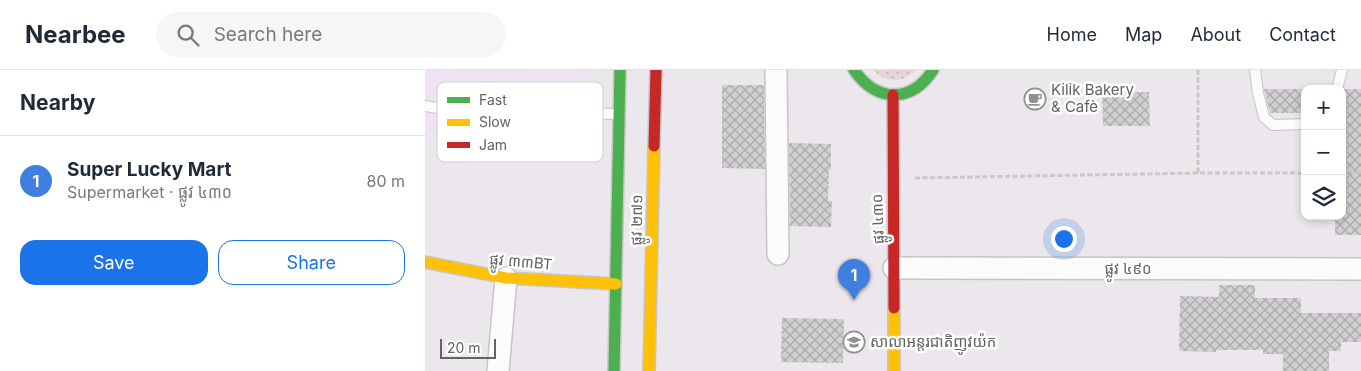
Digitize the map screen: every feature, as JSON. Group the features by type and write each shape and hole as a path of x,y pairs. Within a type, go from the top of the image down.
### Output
{"main road":[{"name":"ផ្លូវ ២៧១","path":"614,371 620,70"},
{"name":"ផ្លូវ ២៧១","path":"649,371 656,70"},
{"path":"854,70 858,78 868,87 880,93 893,95 915,90 924,84 933,70"},
{"name":"ផ្លូវ ៤៣០","path":"893,95 894,371"},
{"name":"ផ្លូវ ៣៣BT","path":"425,262 506,278 615,284"}],"street":[{"path":"776,70 778,254"},
{"name":"ផ្លូវ ៤៩០","path":"894,268 1361,270"},
{"path":"498,371 506,278"}],"lane":[{"path":"1255,70 1257,93 1265,117 1273,125 1301,124"},
{"path":"1338,85 1342,70"},
{"path":"603,114 620,114"}],"path":[{"path":"1198,70 1198,173"},
{"path":"892,178 1301,172"},
{"path":"1346,172 1361,172"}],"shaded area":[{"path":"425,70 587,77 587,82 437,82 437,135 425,133"},
{"path":"873,70 916,70 906,77 894,80 883,77"}],"building":[{"path":"722,85 764,85 765,169 722,168"},
{"path":"1264,89 1301,89 1301,113 1270,113"},
{"path":"1346,89 1361,89 1361,235 1335,235 1335,220 1346,220"},
{"path":"1102,92 1149,92 1150,126 1103,126"},
{"path":"789,143 831,144 828,201 832,201 831,227 790,226"},
{"path":"1219,285 1255,285 1255,298 1301,298 1301,313 1361,313 1361,342 1341,342 1341,351 1329,351 1329,371 1283,371 1283,354 1263,354 1263,350 1179,351 1180,296 1219,297"},
{"path":"782,318 844,319 843,363 781,362"}],"traffic: fast":[{"path":"614,371 620,70"},
{"path":"854,70 863,81 873,88 893,95 914,89 933,70"}],"traffic: slow":[{"path":"649,371 654,146"},
{"path":"425,262 506,278 616,284"},
{"path":"894,308 894,371"}],"traffic: jam":[{"path":"654,146 656,70"},
{"path":"893,95 894,308"}],"place":[{"name":"Kilik Bakery & Cafè","path":"1035,99"},
{"name":"Super Lucky Mart","path":"854,300"},
{"name":"សាលាអន្តរជាតិញូវយ៉ក","path":"854,342"}]}
